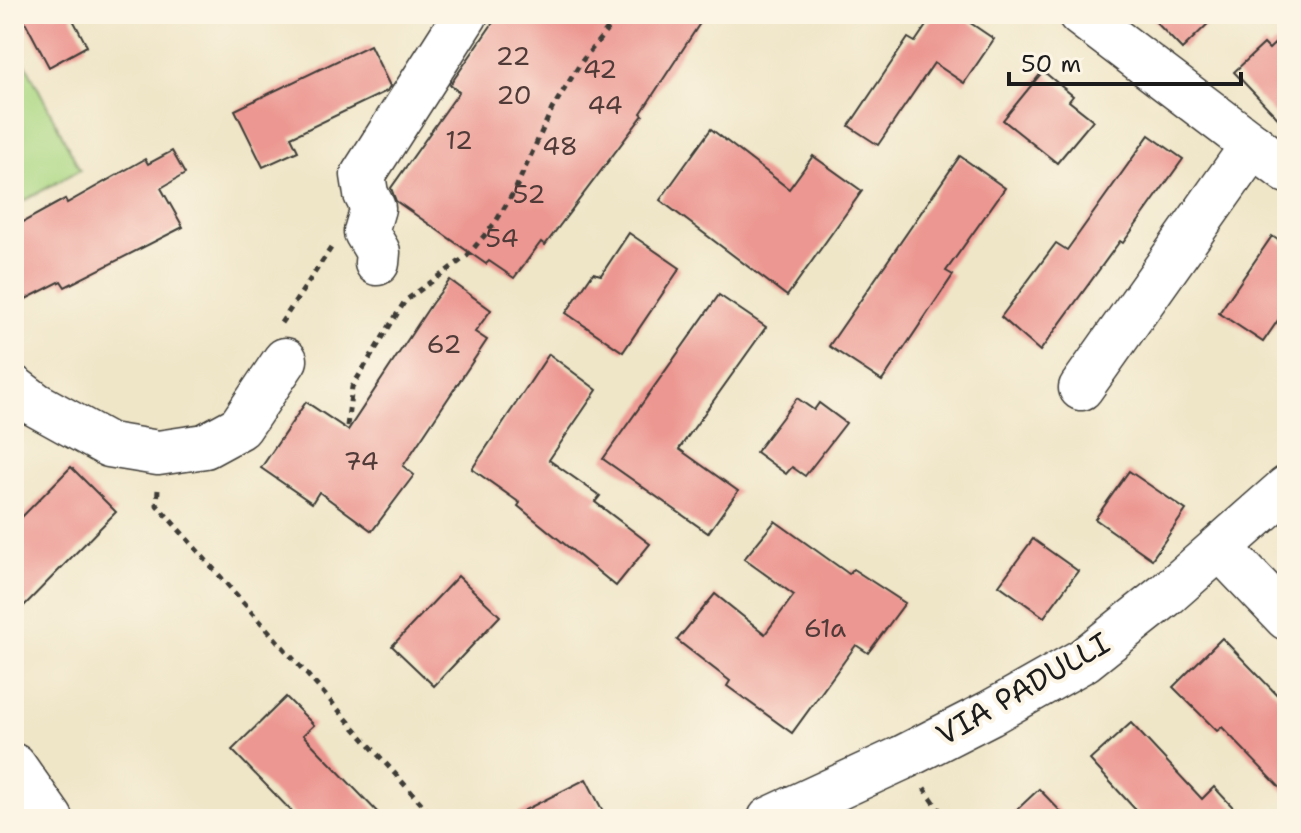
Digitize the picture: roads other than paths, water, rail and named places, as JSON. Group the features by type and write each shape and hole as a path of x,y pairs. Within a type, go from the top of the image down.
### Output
{"street":[{"path":"377,263 378,252 366,232 373,208 366,194 363,175 466,14"},
{"path":"1080,14 1270,158 1081,388"},
{"path":"14,388 35,404 109,445 158,453 205,446 240,427 285,360"},
{"name":"VIA PADULLI","path":"770,819 952,733 1084,660 1220,548 1287,488"},
{"path":"1220,548 1287,618"},
{"path":"14,766 51,819"}]}
